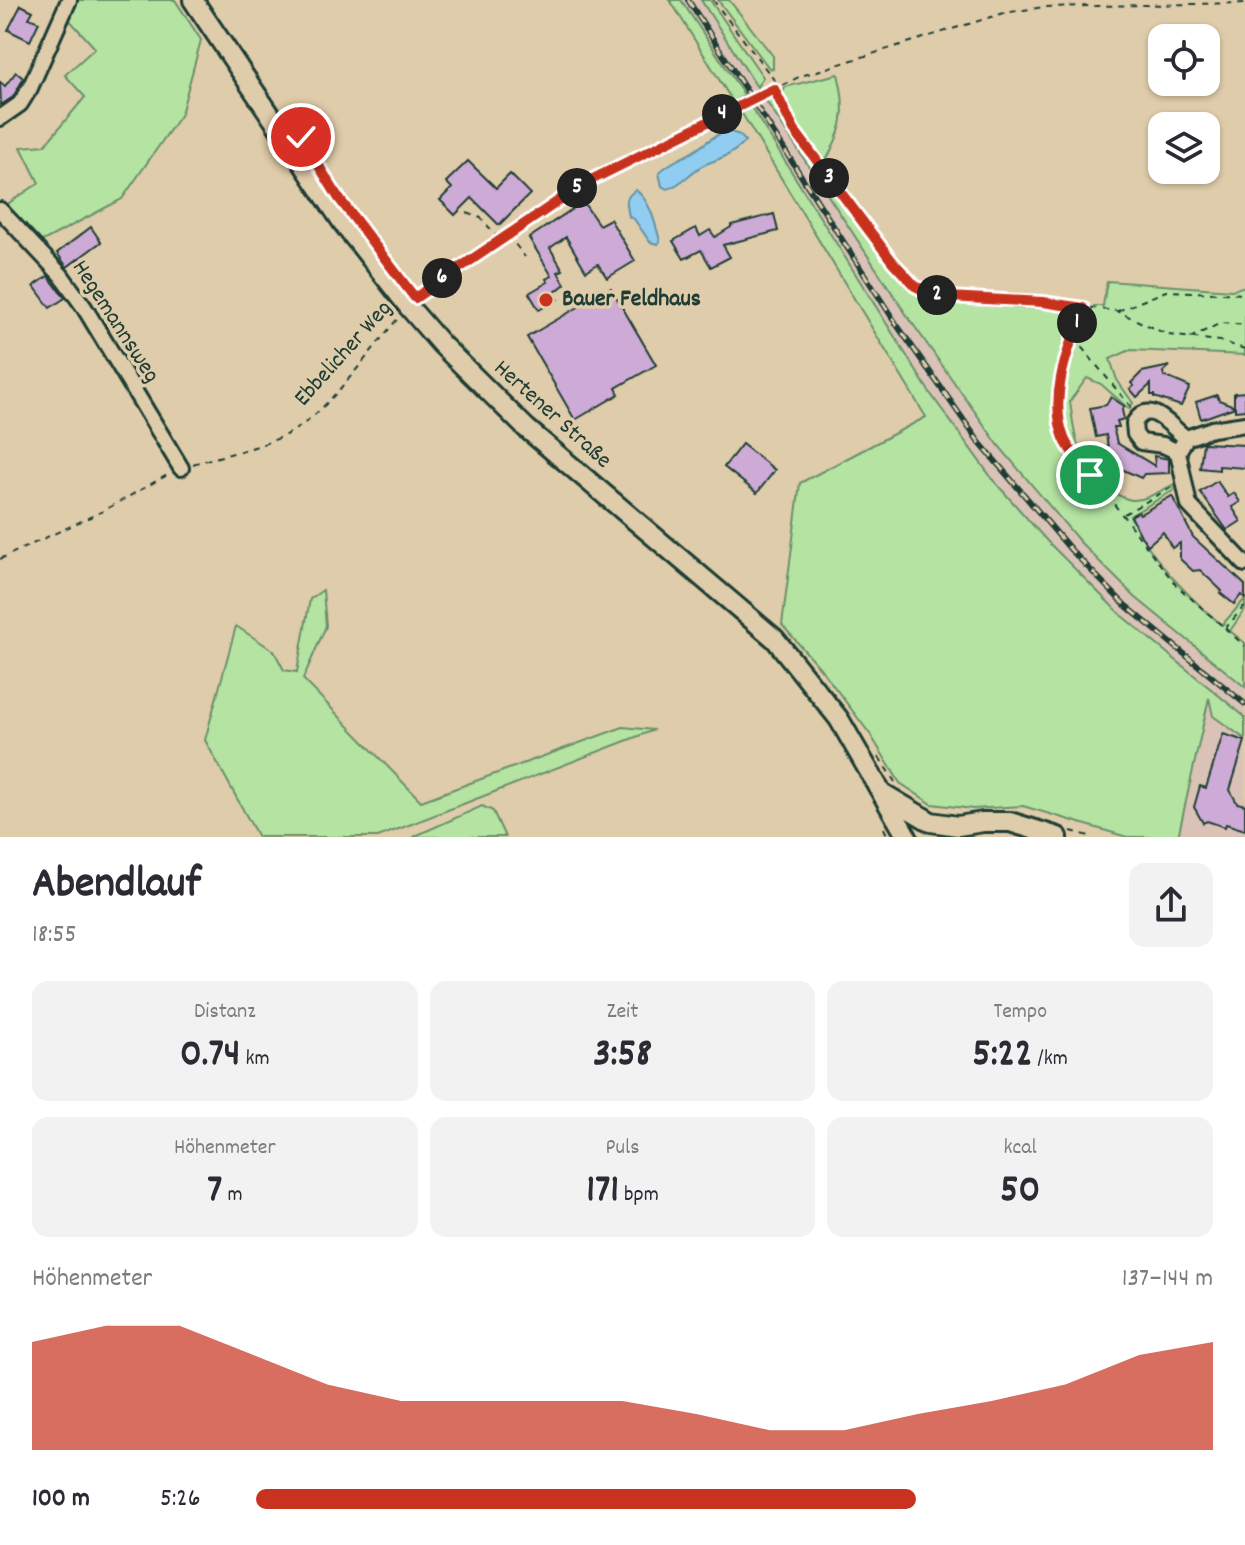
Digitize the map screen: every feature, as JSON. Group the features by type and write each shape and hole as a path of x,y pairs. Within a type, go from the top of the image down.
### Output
{"main road":[{"name":"Hertener Straße","path":"193,0 343,223 408,306 441,344 526,428 775,639 839,719 889,789 907,837"},
{"path":"889,789 931,822 958,826 1010,822 1058,837"},
{"path":"956,837 970,831 1038,831"}],"street":[{"path":"0,118 20,104 30,88 69,0"},
{"name":"Hegemannsweg","path":"0,210 61,275 76,296 181,468"},
{"path":"1178,452 1163,445 1141,442 1135,434 1134,423 1139,414 1147,411 1160,414 1171,428 1186,438"},
{"path":"1245,424 1212,429 1186,438 1178,452 1189,505 1245,564"}],"path":[{"path":"713,0 779,86"},
{"name":"Ebbelicher Weg","path":"0,559 101,512 181,468 280,437 299,428 326,402 421,292 585,183 801,76 1004,13 1044,7 1245,3"},
{"path":"774,89 794,130 892,261 915,286 949,297 1043,302 1117,311 1168,335 1220,341 1245,349"},
{"path":"467,213 481,218 500,240"},
{"path":"507,234 525,257"},
{"path":"1117,311 1166,291 1245,294"},
{"path":"1083,308 1059,392 1064,439 1176,585 1245,646"},
{"path":"1190,338 1221,323 1245,325"},
{"path":"1073,337 1139,414"},
{"path":"1123,515 1184,481"},
{"path":"1224,630 1245,605"},
{"path":"875,751 889,789"}],"shaded area":[{"path":"681,0 701,0 757,87 744,95"},
{"path":"764,98 908,317 999,446 1135,597 1245,687 1245,717 1122,616 1047,541 994,481 930,393 775,149 751,107"},
{"path":"1210,695 1245,722 1245,837 1178,837"}],"green space":[{"path":"72,0 175,0 201,40 181,114 122,199 39,243 3,207 39,183 21,147 45,145 85,97 65,75 95,48 65,15"},
{"path":"670,0 681,0 744,95 733,102"},
{"path":"701,0 710,0 763,77 757,87"},
{"path":"718,0 729,0 773,56 773,69 769,68"},
{"path":"838,74 843,99 842,120 824,164 807,143 782,96 785,87"},
{"path":"775,96 791,129 909,290 971,304 1077,310 1087,317 1094,306 1103,306 1107,281 1232,290 1245,286 1245,355 1130,350 1110,359 1117,380 1133,403 1129,409 1101,384 1087,378 1070,401 1083,461 1109,489 1137,500 1173,485 1174,490 1130,516 1148,547 1170,575 1222,625 1245,599 1245,609 1230,631 1245,643 1245,687 1135,597 1080,542 999,446 908,317 764,98"},
{"path":"751,107 930,393 994,481 1047,541 1122,616 1245,717 1245,739 1213,716 1209,698 1178,837 1127,837 1023,806 973,809 932,804 900,783 870,734 820,668 782,625 800,483 926,417 741,112"},
{"path":"323,590 326,626 303,679 421,801 623,727 654,730 378,837 258,837 205,740 236,626 274,651 284,670 297,672 310,599"},
{"path":"482,806 493,811 505,837 413,837"}],"water":[{"path":"728,131 740,135 745,141 731,153 701,167 673,187 667,189 662,186 659,173 665,167"},
{"path":"636,190 652,213 660,241 658,244 650,242 634,219 629,217 628,198"}],"building":[{"path":"21,5 33,11 29,18 39,22 30,41 8,30"},
{"path":"16,72 23,78 21,83 13,97 1,105 0,82 5,86"},
{"path":"468,161 496,188 510,174 530,194 499,225 472,198 455,215 440,200 452,188 446,182"},
{"path":"583,202 599,225 610,219 635,261 607,278 598,264 586,271 566,237 550,248 563,270 558,272 565,284 554,293 558,299 539,310 529,293 548,282 546,279 552,276 529,238"},
{"path":"774,214 778,231 723,245 730,257 711,267 701,250 684,259 673,241 696,228 700,236 710,230 715,237 731,225"},
{"path":"91,227 101,242 67,267 57,253"},
{"path":"48,276 65,298 50,308 34,286"},
{"path":"611,288 656,365 616,388 619,394 575,420 527,337"},
{"path":"1170,366 1163,372 1164,376 1190,387 1181,406 1151,395 1151,384 1137,397 1130,389 1134,386 1131,383 1142,372"},
{"path":"1245,392 1245,410 1235,411 1235,407 1201,419 1196,402 1217,395 1219,400 1234,406 1234,393"},
{"path":"1111,397 1124,406 1124,419 1117,421 1119,427 1113,427 1117,443 1155,466 1154,456 1169,459 1169,473 1144,474 1141,478 1117,467 1119,463 1109,453 1106,435 1096,437 1090,408 1106,405"},
{"path":"1203,443 1245,445 1245,468 1200,468"},
{"path":"742,444 775,470 757,493 724,467"},
{"path":"1217,481 1228,497 1234,493 1240,502 1232,507 1241,521 1227,530 1200,492"},
{"path":"1172,496 1193,537 1245,585 1245,598 1241,595 1234,604 1220,593 1222,591 1200,570 1193,571 1180,559 1180,543 1172,548 1163,532 1148,545 1141,536 1131,516"},
{"path":"1223,734 1245,741 1230,790 1237,803 1245,805 1245,830 1226,824 1225,827 1207,821 1203,823 1194,807 1200,786 1206,788"}],"railway":[{"path":"688,0 897,325 979,442 1071,550 1125,605 1245,704"}],"place":[{"name":"Bauer Feldhaus","path":"546,300"}],"route":[{"path":"301,137 338,197 415,298 585,183 774,89 794,130 892,261 915,286 949,297 1043,302 1083,308 1062,374 1059,410 1064,439 1090,475"}]}
